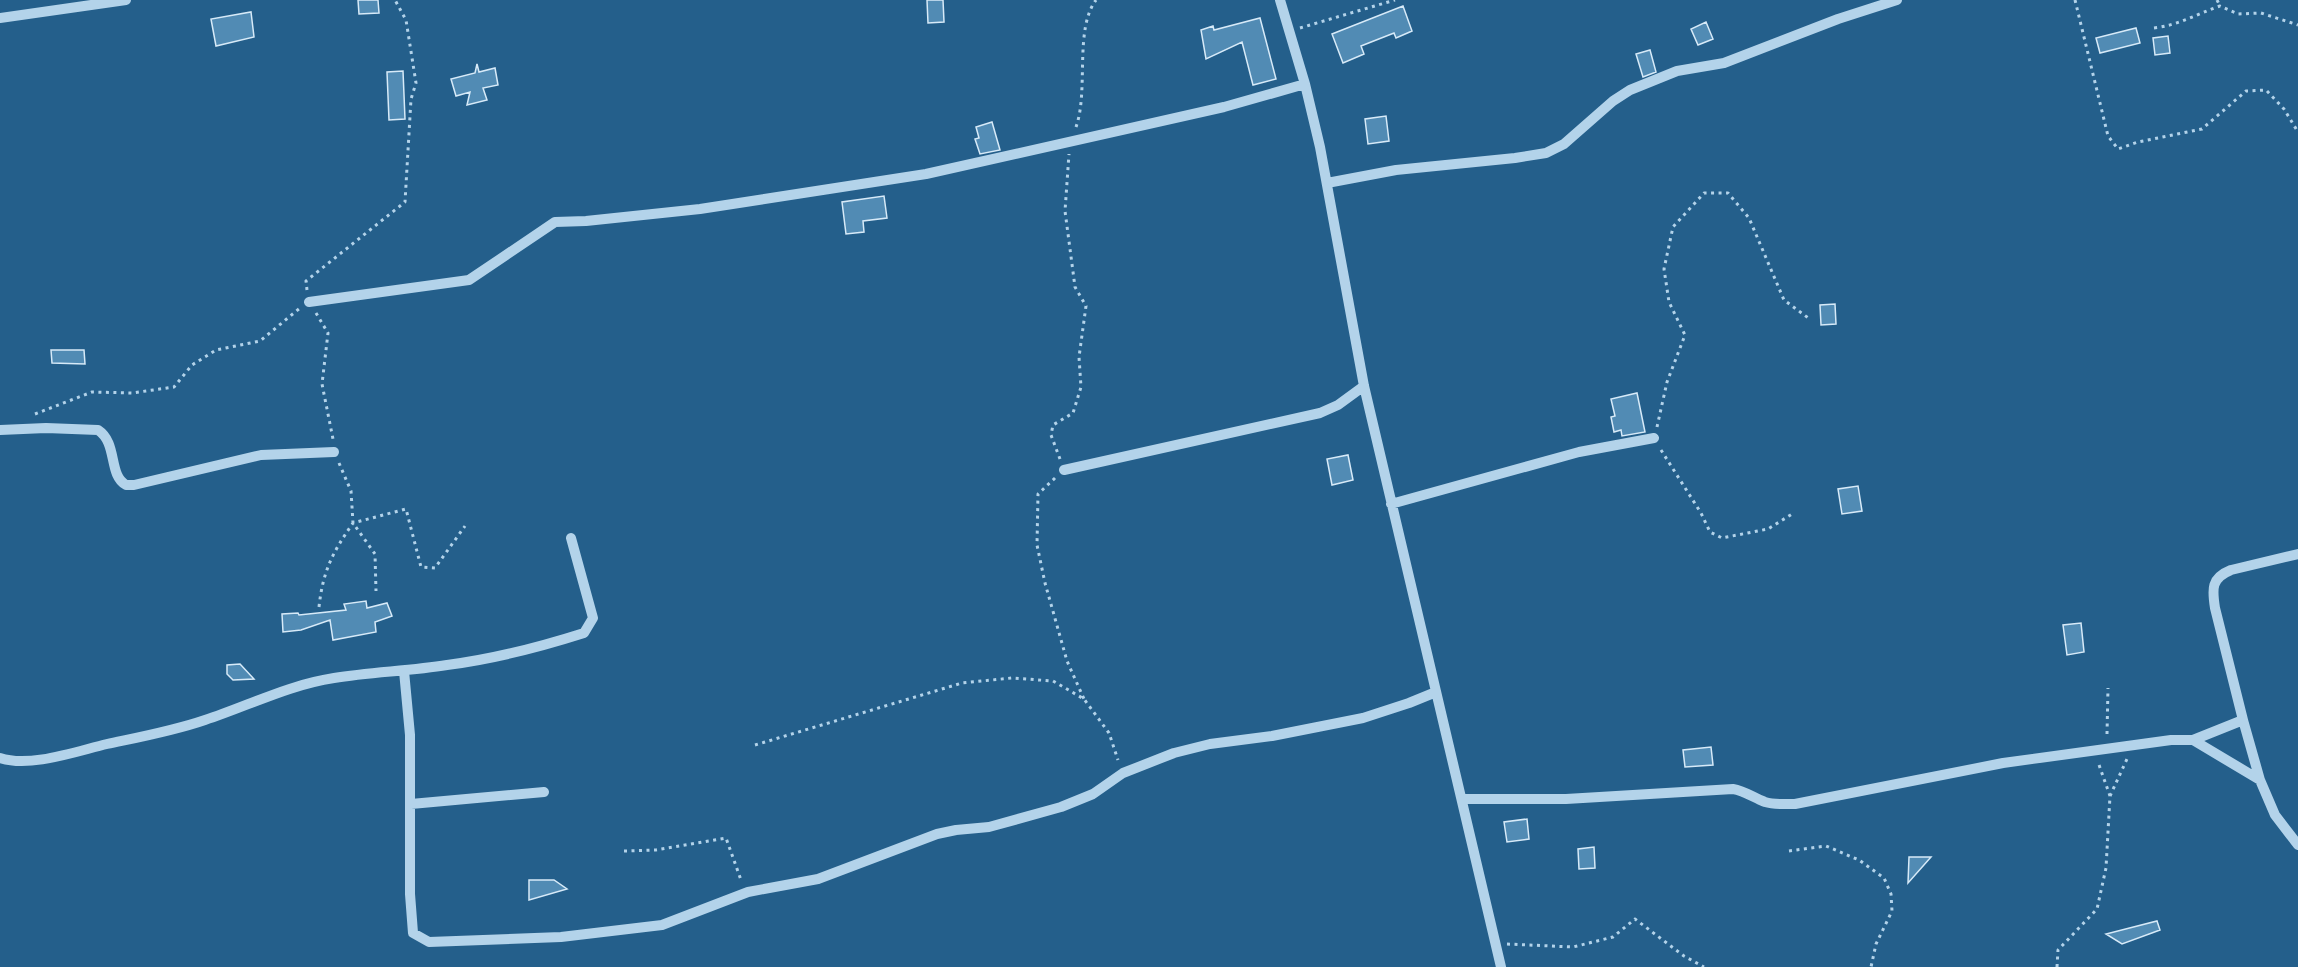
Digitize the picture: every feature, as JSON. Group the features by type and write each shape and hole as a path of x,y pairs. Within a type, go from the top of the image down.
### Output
{"street":[{"path":"0,18 126,0"},
{"path":"1280,0 1305,84 1327,183 1364,386 1501,967"},
{"path":"1327,183 1396,170 1546,153 1564,144 1613,101 1630,90 1677,71 1724,63 1838,19 1897,0"},
{"path":"309,302 469,280 555,222 700,209 926,174 1214,110 1305,84"},
{"path":"1064,470 1320,413 1338,405 1364,386"},
{"path":"0,430 46,428 98,430 108,441 118,478 126,485 261,455 334,452"},
{"path":"1391,504 1580,452 1654,438"},
{"path":"0,758 32,760 73,752 195,723 287,688 334,678 475,661 547,645 585,633 593,618 571,538"},
{"path":"2298,554 2221,574 2215,580 2213,592 2215,608 2260,780 2275,815 2298,845"},
{"path":"404,670 410,735 410,894 413,933 429,942 561,937 662,925 748,892 818,879 937,834 989,827 1028,818 1093,794 1123,773 1174,753 1210,744 1272,736 1363,718 1436,692"},
{"path":"1462,799 1566,799 1733,789 1741,790 1764,802 1780,805 1795,804 2003,763 2171,740 2193,740 2243,720"},
{"path":"2193,740 2260,780"},
{"path":"411,804 544,792"}],"path":[{"path":"1290,31 1395,0"},
{"path":"2075,0 2108,136 2118,149 2138,142 2202,129 2246,91 2266,90 2284,109 2298,132"},
{"path":"2217,0 2220,6 2238,14 2261,14 2298,25"},
{"path":"2154,28 2186,21 2220,6"},
{"path":"1792,514 1768,529 1722,538 1710,532 1701,513 1654,438 1667,382 1685,336 1669,302 1664,269 1673,227 1704,193 1728,193 1749,218 1784,300 1811,321"},
{"path":"1075,287 1086,306 1079,357 1081,387 1073,413 1053,425 1051,435 1064,470 1038,494 1037,545 1067,661 1084,699 1109,733 1123,773"},
{"path":"30,417 92,392 132,393 174,387 192,365 216,350 260,340 288,316 309,302"},
{"path":"319,607 321,589 332,554 353,523 406,509 421,567 435,568 465,526"},
{"path":"755,745 962,683 1012,678 1053,681 1084,699"},
{"path":"2107,749 2108,688"},
{"path":"2110,796 2120,777 2131,746"},
{"path":"2057,967 2058,950 2097,909 2106,868 2110,796 2094,752"},
{"path":"624,851 656,850 726,837 748,892"},
{"path":"1789,851 1826,846 1859,860 1884,878 1891,894 1892,911 1876,944 1871,967"},
{"path":"1496,944 1573,947 1613,937 1635,919 1684,956 1704,967"}],"building":[{"path":"358,0 378,0 379,13 359,14"},
{"path":"927,0 943,0 944,22 928,23"},
{"path":"1403,6 1412,31 1396,38 1394,33 1361,46 1364,54 1343,63 1332,34"},
{"path":"251,12 254,37 216,46 211,19"},
{"path":"1260,18 1276,79 1253,85 1242,42 1206,59 1201,30 1213,26 1214,30"},
{"path":"1706,22 1713,39 1698,45 1691,29"},
{"path":"2136,28 2140,43 2100,53 2096,38"},
{"path":"2168,36 2170,53 2155,55 2153,38"},
{"path":"1650,50 1656,72 1643,77 1636,54"},
{"path":"477,64 479,72 495,68 498,85 483,88 487,100 467,105 470,92 456,96 451,79 475,73"},
{"path":"403,71 405,119 389,120 387,72"},
{"path":"1386,116 1389,141 1368,144 1365,119"},
{"path":"992,122 1000,150 980,154 975,139 979,138 976,127"},
{"path":"884,196 887,218 863,221 864,232 846,234 842,202"},
{"path":"1835,304 1836,324 1821,325 1820,305"},
{"path":"51,350 84,350 85,364 52,363"},
{"path":"1637,393 1645,432 1622,436 1621,430 1614,432 1611,417 1615,416 1611,399"},
{"path":"1348,455 1353,480 1332,485 1327,459"},
{"path":"1858,486 1862,511 1842,514 1838,489"},
{"path":"366,601 367,608 387,603 392,616 375,622 376,632 333,640 330,620 301,630 283,632 282,614 298,613 299,615 346,610 344,604"},
{"path":"2081,623 2084,652 2067,655 2063,625"},
{"path":"240,664 254,679 233,680 227,674 227,665"},
{"path":"1711,747 1713,765 1685,767 1683,750"},
{"path":"1527,819 1529,839 1507,842 1504,822"},
{"path":"1594,847 1595,868 1579,869 1578,849"},
{"path":"1909,857 1931,857 1908,883"},
{"path":"529,880 554,880 567,889 529,900"},
{"path":"2157,921 2160,930 2122,944 2106,934"}]}
